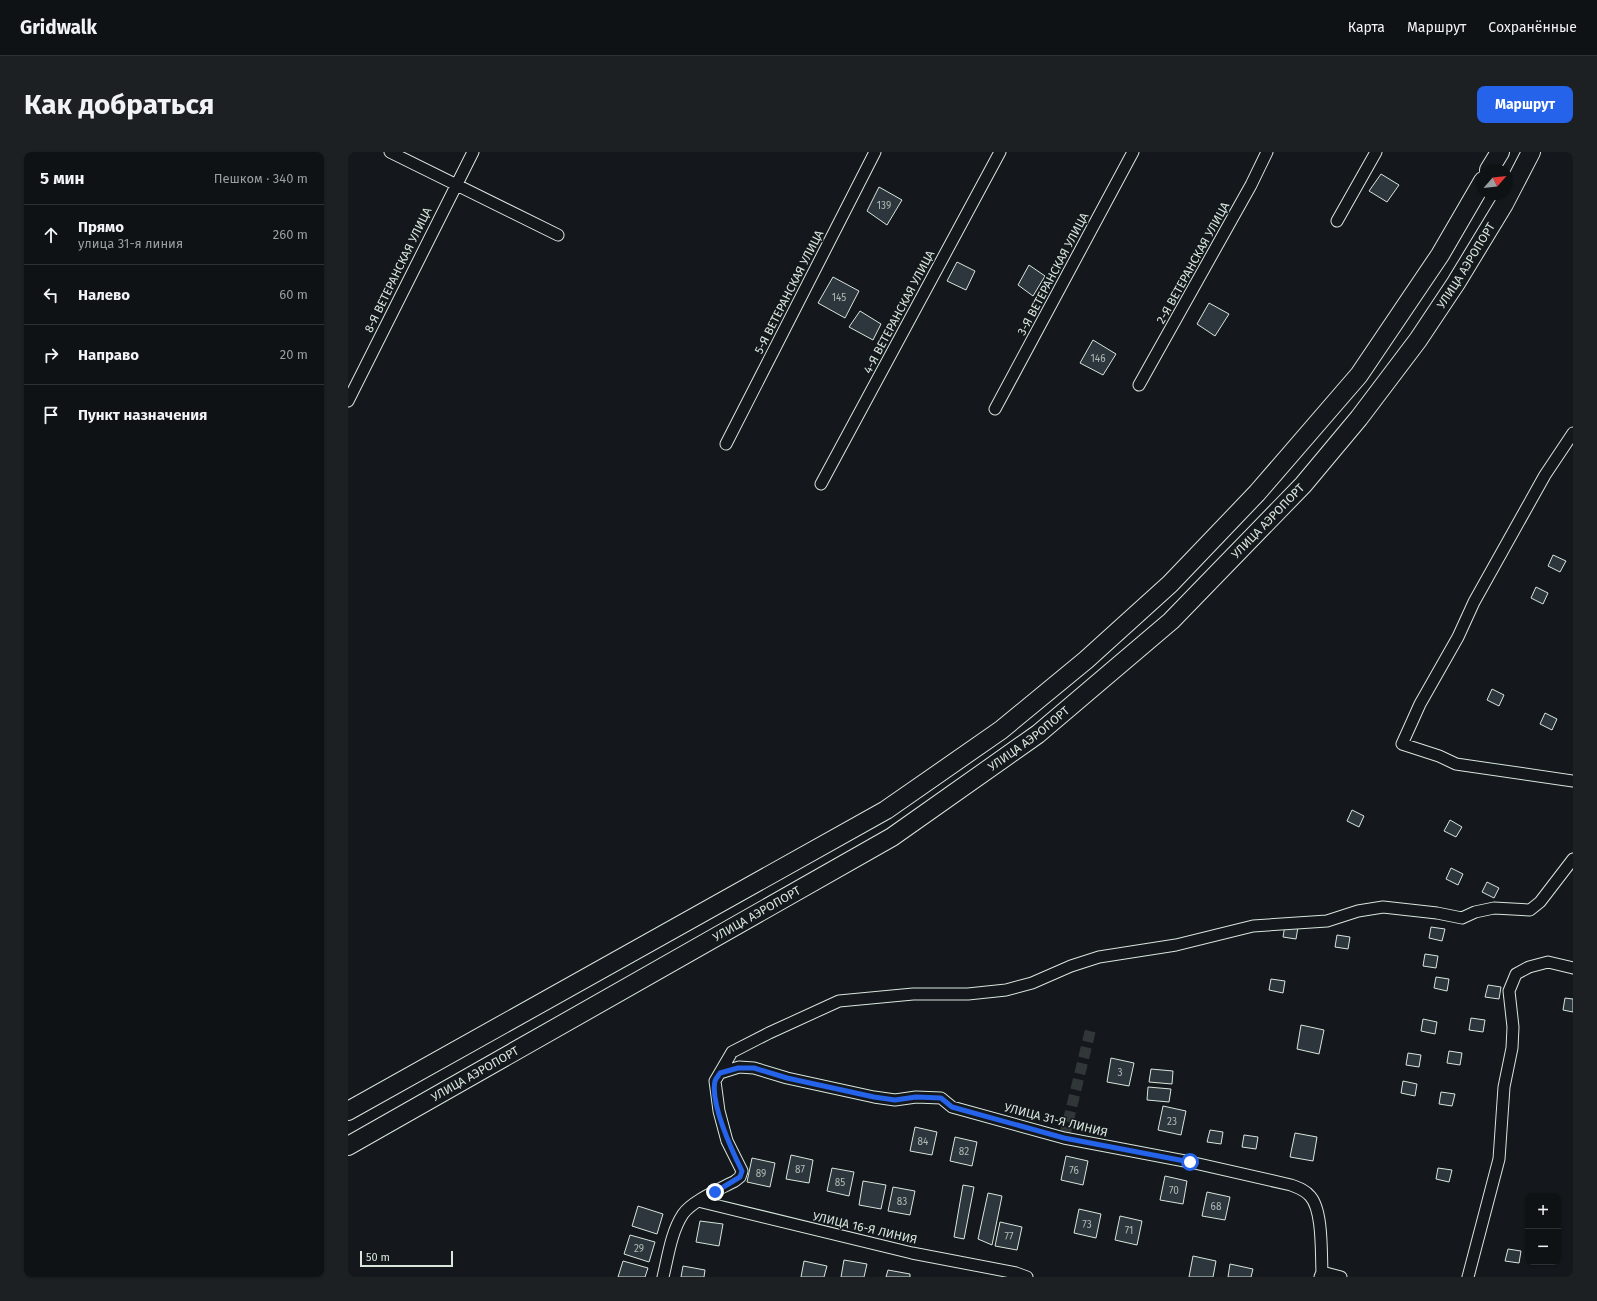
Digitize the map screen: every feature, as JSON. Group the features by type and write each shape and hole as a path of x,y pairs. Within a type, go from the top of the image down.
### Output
{"main road":[{"path":"1493,164 1500,152"},
{"name":"УЛИЦА АЭРОПОРТ","path":"352,1145 892,837 1038,734 1170,621 1313,473 1360,418 1418,340 1456,283 1504,204 1531,152"},
{"name":"УЛИЦА АЭРОПОРТ","path":"348,1111 886,810 1001,730 1086,660 1170,584 1257,493 1359,375 1440,255 1477,191"}],"street":[{"path":"390,152 456,183 558,235"},
{"name":"8-Я ВЕТЕРАНСКАЯ УЛИЦА","path":"348,400 456,183 473,152"},
{"name":"5-Я ВЕТЕРАНСКАЯ УЛИЦА","path":"726,444 875,152"},
{"name":"4-Я ВЕТЕРАНСКАЯ УЛИЦА","path":"821,484 1000,152"},
{"name":"3-Я ВЕТЕРАНСКАЯ УЛИЦА","path":"995,409 1133,152"},
{"name":"2-Я ВЕТЕРАНСКАЯ УЛИЦА","path":"1139,385 1251,185 1267,152"},
{"path":"1337,221 1376,152"},
{"path":"1573,433 1545,476 1474,602 1458,638 1420,704 1402,744 1439,756 1456,764 1573,781"},
{"path":"663,1277 676,1229 683,1214 698,1201 740,1177 742,1171 727,1141 718,1111 715,1081 732,1052 768,1033 839,1001 913,994 968,994 1006,990 1032,983 1071,966 1099,957 1176,945 1253,926 1327,921 1358,911 1383,907 1437,913 1462,918 1475,912 1494,908 1530,910 1540,902 1573,859"},
{"path":"1468,1277 1500,1159 1504,1087 1512,1048 1514,1027 1509,991 1516,974 1529,967 1548,962 1573,968"},
{"name":"УЛИЦА 31-Я ЛИНИЯ","path":"720,1073 738,1068 754,1068 787,1078 874,1097 895,1100 916,1097 941,1098 952,1107 1064,1138 1190,1162 1292,1185 1302,1189 1311,1196 1316,1205 1321,1275"},
{"name":"УЛИЦА 16-Я ЛИНИЯ","path":"698,1201 912,1253 1016,1273 1026,1277"},
{"path":"1321,1275 1340,1277"}],"building":[{"path":"1381,174 1399,185 1387,202 1369,191"},
{"path":"879,187 902,200 887,225 867,211"},
{"path":"957,262 975,271 966,290 947,281"},
{"path":"1029,265 1045,276 1033,296 1018,285"},
{"path":"833,277 859,291 845,318 818,303"},
{"path":"1209,303 1229,314 1215,336 1197,324"},
{"path":"860,311 881,324 873,340 849,327"},
{"path":"1093,340 1116,354 1103,375 1080,363"},
{"path":"1553,555 1566,561 1560,572 1548,566"},
{"path":"1536,587 1548,593 1543,604 1531,598"},
{"path":"1492,689 1504,695 1499,706 1487,700"},
{"path":"1545,713 1557,719 1552,730 1540,724"},
{"path":"1352,810 1364,816 1359,827 1347,821"},
{"path":"1450,820 1462,827 1456,837 1444,831"},
{"path":"1451,868 1463,874 1458,885 1446,879"},
{"path":"1487,882 1499,888 1494,898 1482,892"},
{"path":"1285,925 1298,927 1296,939 1283,937"},
{"path":"1431,927 1445,929 1442,941 1429,938"},
{"path":"1337,935 1350,937 1348,949 1335,947"},
{"path":"1425,954 1438,956 1436,968 1423,966"},
{"path":"1436,977 1449,979 1447,991 1434,988"},
{"path":"1271,979 1285,981 1283,993 1269,990"},
{"path":"1488,985 1501,987 1499,999 1485,997"},
{"path":"1565,998 1573,999 1573,1012 1563,1010"},
{"path":"1471,1018 1485,1020 1483,1032 1469,1030"},
{"path":"1423,1019 1437,1022 1435,1034 1421,1031"},
{"path":"1301,1025 1324,1030 1319,1054 1297,1049"},
{"path":"1449,1051 1462,1053 1460,1065 1447,1063"},
{"path":"1408,1053 1421,1055 1419,1067 1406,1065"},
{"path":"1111,1058 1134,1063 1129,1086 1107,1082"},
{"path":"1151,1069 1173,1071 1172,1084 1149,1082"},
{"path":"1403,1081 1417,1084 1415,1096 1401,1093"},
{"path":"1148,1087 1171,1089 1169,1102 1147,1100"},
{"path":"1441,1092 1455,1094 1452,1106 1439,1104"},
{"path":"1163,1106 1186,1111 1181,1135 1158,1130"},
{"path":"915,1127 937,1132 932,1155 910,1151"},
{"path":"1210,1130 1223,1132 1221,1144 1207,1142"},
{"path":"1295,1133 1317,1137 1313,1161 1290,1157"},
{"path":"1244,1135 1258,1137 1256,1149 1242,1147"},
{"path":"955,1137 977,1142 972,1166 950,1161"},
{"path":"791,1155 813,1160 809,1183 786,1179"},
{"path":"1066,1156 1088,1161 1083,1185 1061,1180"},
{"path":"752,1158 775,1163 770,1187 747,1182"},
{"path":"832,1168 854,1172 849,1196 827,1191"},
{"path":"1438,1168 1452,1170 1449,1182 1436,1179"},
{"path":"1165,1176 1187,1181 1183,1204 1160,1200"},
{"path":"863,1181 886,1185 881,1209 859,1205"},
{"path":"963,1185 974,1187 964,1239 954,1237"},
{"path":"893,1187 915,1191 910,1215 888,1211"},
{"path":"1207,1192 1230,1197 1225,1220 1202,1216"},
{"path":"988,1193 1002,1196 992,1245 978,1239"},
{"path":"638,1206 663,1214 657,1234 632,1226"},
{"path":"1079,1209 1101,1214 1096,1238 1074,1233"},
{"path":"1120,1216 1142,1221 1137,1245 1115,1240"},
{"path":"700,1221 723,1224 719,1246 696,1242"},
{"path":"1000,1222 1022,1227 1017,1250 995,1246"},
{"path":"630,1235 655,1242 649,1262 624,1254"},
{"path":"1508,1249 1521,1251 1519,1263 1505,1261"},
{"path":"1193,1256 1216,1261 1213,1277 1189,1277"},
{"path":"844,1260 867,1264 864,1277 841,1277"},
{"path":"623,1261 648,1268 645,1277 618,1277"},
{"path":"804,1261 827,1266 824,1277 801,1277"},
{"path":"1230,1264 1253,1269 1251,1277 1228,1277"},
{"path":"683,1266 705,1270 704,1277 681,1277"},
{"path":"888,1270 910,1274 910,1277 886,1277"}],"tunnel":[{"path":"1064,1138 1091,1028"}],"route":[{"path":"715,1192 735,1181 740,1177 742,1171 727,1141 718,1111 715,1091 715,1081 720,1073 738,1068 754,1068 787,1078 874,1097 895,1100 916,1097 941,1098 952,1107 1064,1138 1190,1162"}]}
